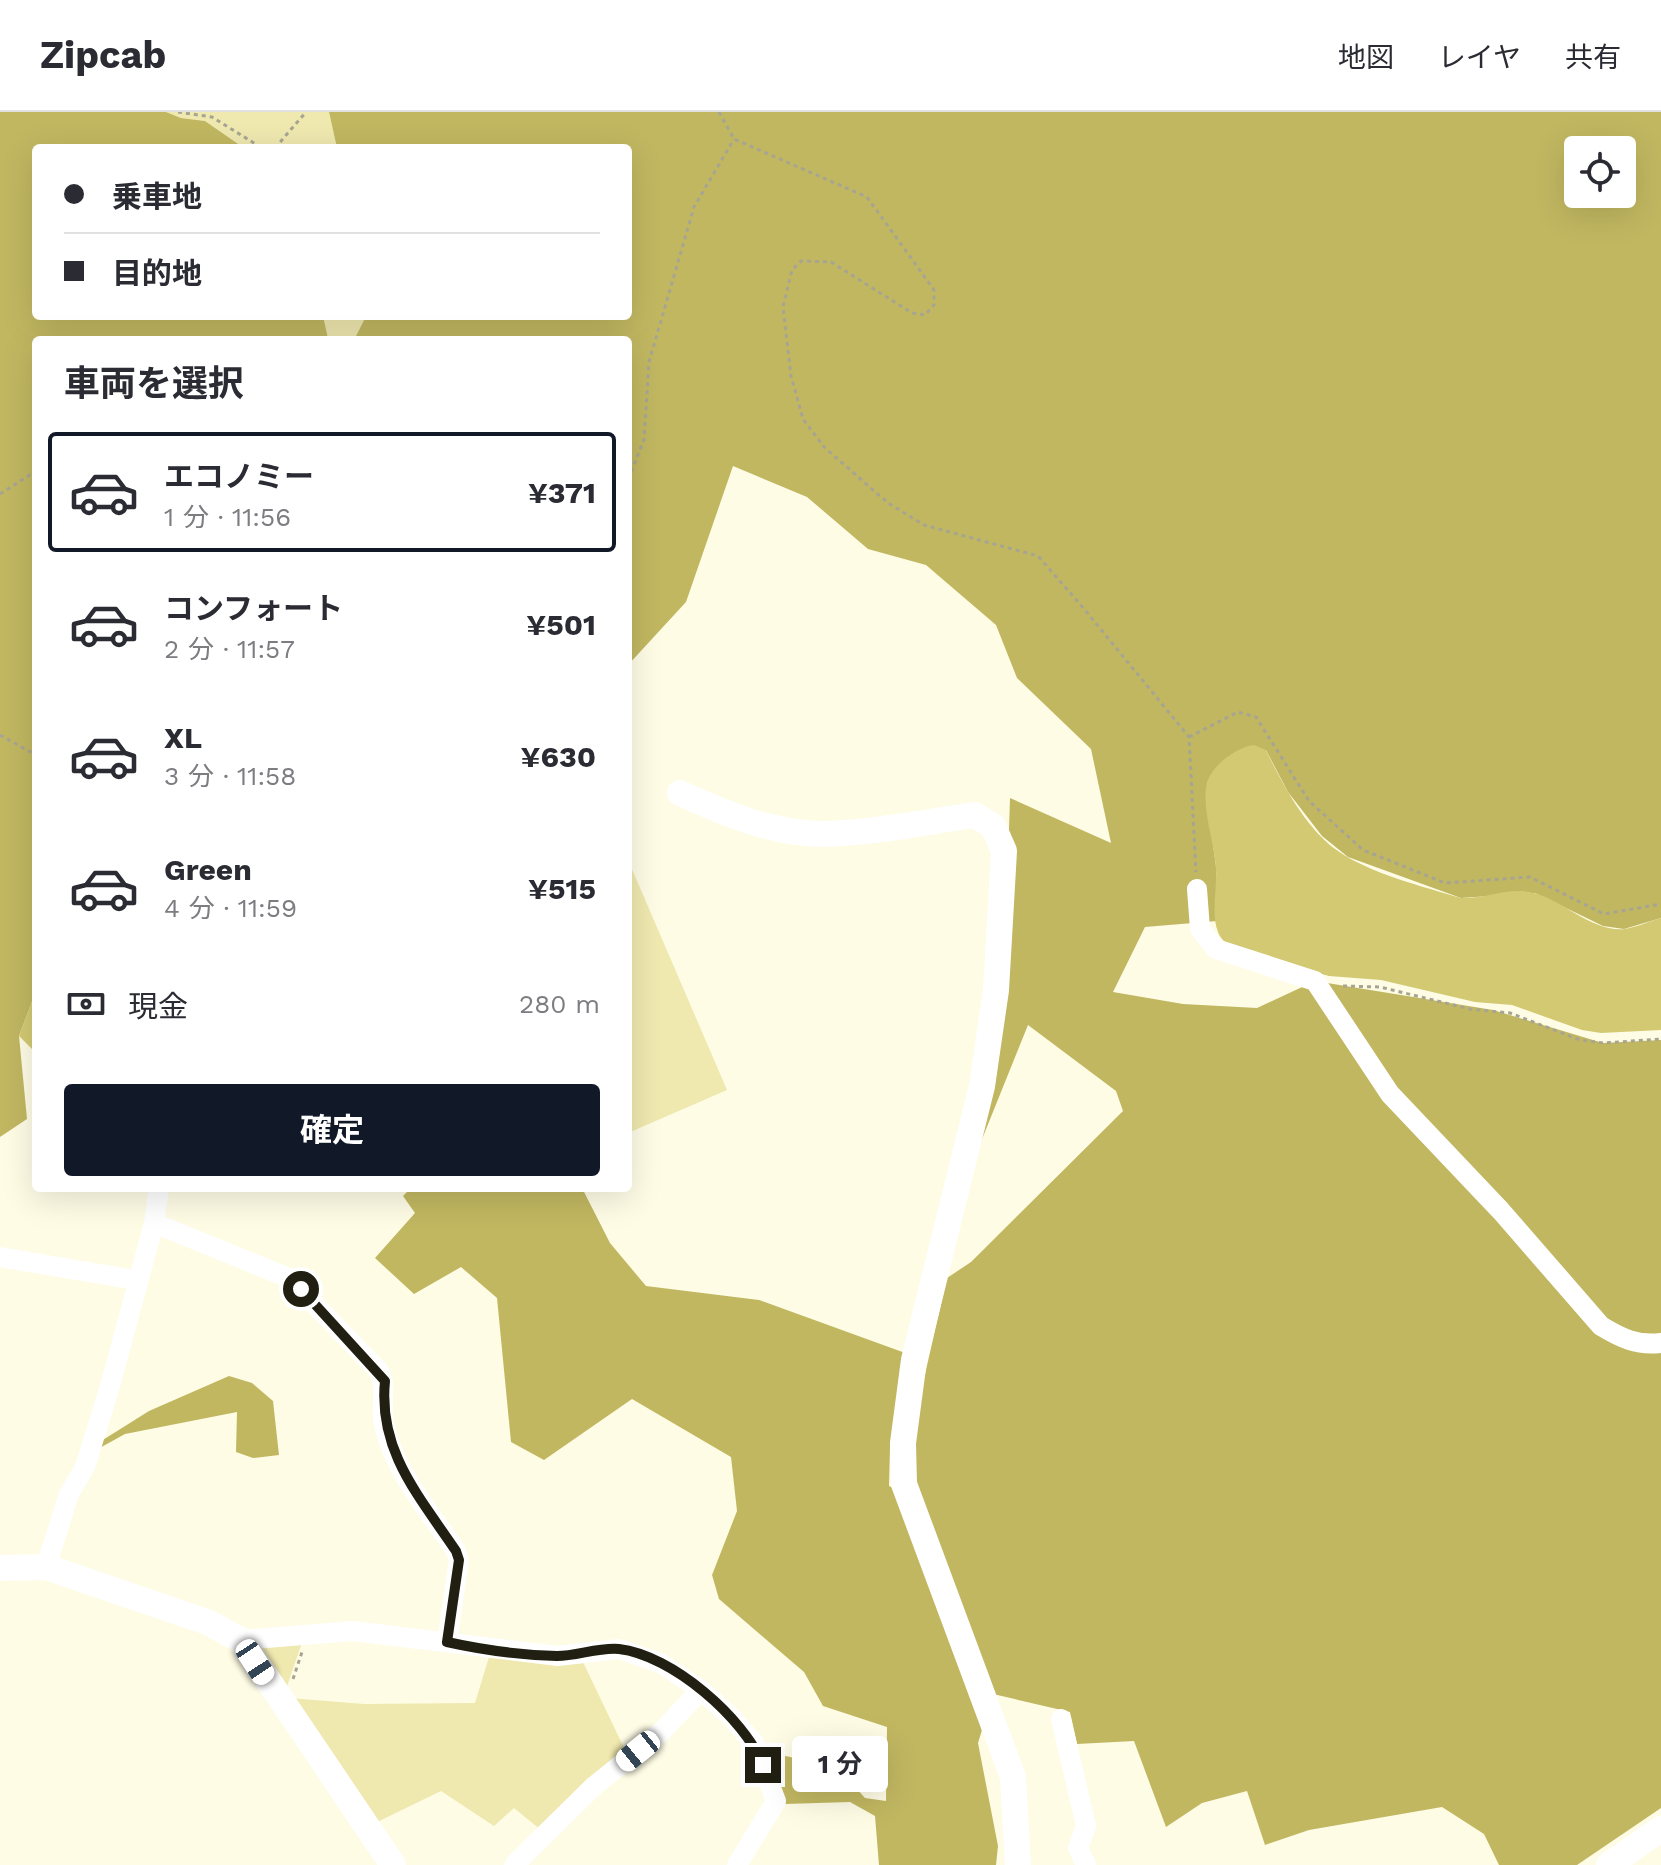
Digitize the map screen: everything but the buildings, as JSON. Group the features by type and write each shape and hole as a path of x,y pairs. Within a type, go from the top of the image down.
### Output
{"street":[{"path":"680,793 736,816 820,834 975,815 993,826 1004,851 996,990 982,1086 914,1360 903,1471 911,1508 1013,1777 1018,1865"},
{"path":"1197,889 1200,929 1216,949 1315,981 1390,1094 1501,1211 1576,1301 1601,1326 1620,1338 1644,1345 1661,1343"},
{"path":"46,1567 69,1494 85,1467 154,1223 158,1192"},
{"path":"154,1223 289,1278 378,1370 385,1381 384,1424 399,1466 459,1560 447,1642"},
{"path":"0,1257 136,1280"},
{"path":"0,1568 46,1567 207,1622 241,1640 393,1865"},
{"path":"241,1640 353,1631 558,1656 619,1649 660,1663 701,1690 754,1743 776,1801 737,1865"},
{"path":"514,1865 593,1787 660,1733 701,1690"},
{"path":"1061,1719 1086,1826 1078,1848 1086,1865"},
{"path":"1609,1865 1661,1829"}],"path":[{"path":"178,112 212,117 256,144"},
{"path":"278,144 306,112"},
{"path":"719,112 734,139 867,197 934,290 934,305 925,315 912,313 831,262 801,261 792,270 783,307 791,376 803,419 817,438 888,503 924,525 1038,556 1189,737 1197,889"},
{"path":"632,469 644,440 649,362 694,207 734,139"},
{"path":"0,494 32,474"},
{"path":"1189,737 1238,712 1256,717 1294,782 1341,834 1363,850 1445,883 1530,877 1604,914 1661,904"},
{"path":"0,735 32,753"},
{"path":"1315,981 1380,987 1470,1009 1510,1013 1580,1040 1604,1043 1661,1039"},
{"path":"284,1706 308,1635"}],"shaded area":[{"path":"0,112 166,112 181,118 205,121 238,144 32,144 32,320 324,320 328,336 32,336 32,1002 19,1036 27,1119 0,1137"},
{"path":"166,112 329,112 336,144 238,144 205,121 181,118"},
{"path":"329,112 1661,112 1661,918 1624,929 1603,926 1535,893 1461,898 1348,857 1322,836 1288,792 1266,750 1208,780 1206,796 1216,866 1217,921 1145,927 1113,992 1183,1004 1257,1008 1315,981 1493,1010 1603,1043 1661,1040 1661,1808 1577,1865 1499,1865 1484,1834 1442,1807 1309,1830 1265,1845 1247,1791 1202,1803 1166,1827 1134,1741 1077,1744 1070,1712 993,1694 978,1743 998,1846 996,1865 879,1865 875,1816 850,1802 785,1804 762,1751 837,1767 865,1798 886,1801 887,1727 823,1706 804,1672 719,1599 712,1575 737,1511 731,1457 632,1399 544,1460 511,1442 497,1298 461,1267 414,1294 375,1258 415,1213 403,1196 407,1192 584,1192 610,1243 646,1286 759,1300 908,1354 890,1447 889,1486 913,1497 910,1440 947,1278 971,1262 1123,1111 1116,1091 1028,1025 970,1169 1003,1018 1010,798 1111,843 1091,749 1017,678 996,625 926,565 868,549 807,497 733,466 686,602 632,661 632,336 356,336 364,320 632,320 632,144 336,144"},
{"path":"324,320 364,320 356,336 328,336"},
{"path":"1254,745 1266,750 1288,792 1326,842 1365,866 1461,898 1516,891 1534,893 1557,902 1589,921 1613,929 1630,928 1661,918 1661,1030 1601,1033 1582,1030 1512,1005 1475,1002 1381,980 1329,976 1235,951 1221,938 1216,925 1216,870 1206,793 1210,776 1226,758"},
{"path":"632,869 727,1090 632,1131"},
{"path":"32,1002 32,1049 19,1036"},
{"path":"229,1376 252,1383 273,1401 279,1455 253,1458 236,1452 237,1412 125,1434 96,1450 98,1443 149,1411"},
{"path":"304,1637 285,1692 255,1653 259,1640"},
{"path":"489,1657 582,1660 626,1752 541,1830 514,1808 494,1826 441,1791 371,1825 289,1698 364,1704 475,1703"}],"route":[{"path":"301,1289 385,1381 384,1424 399,1466 456,1551 459,1560 447,1642 481,1649 558,1656 619,1649 660,1663 701,1690 731,1717 754,1743 763,1765"}]}
